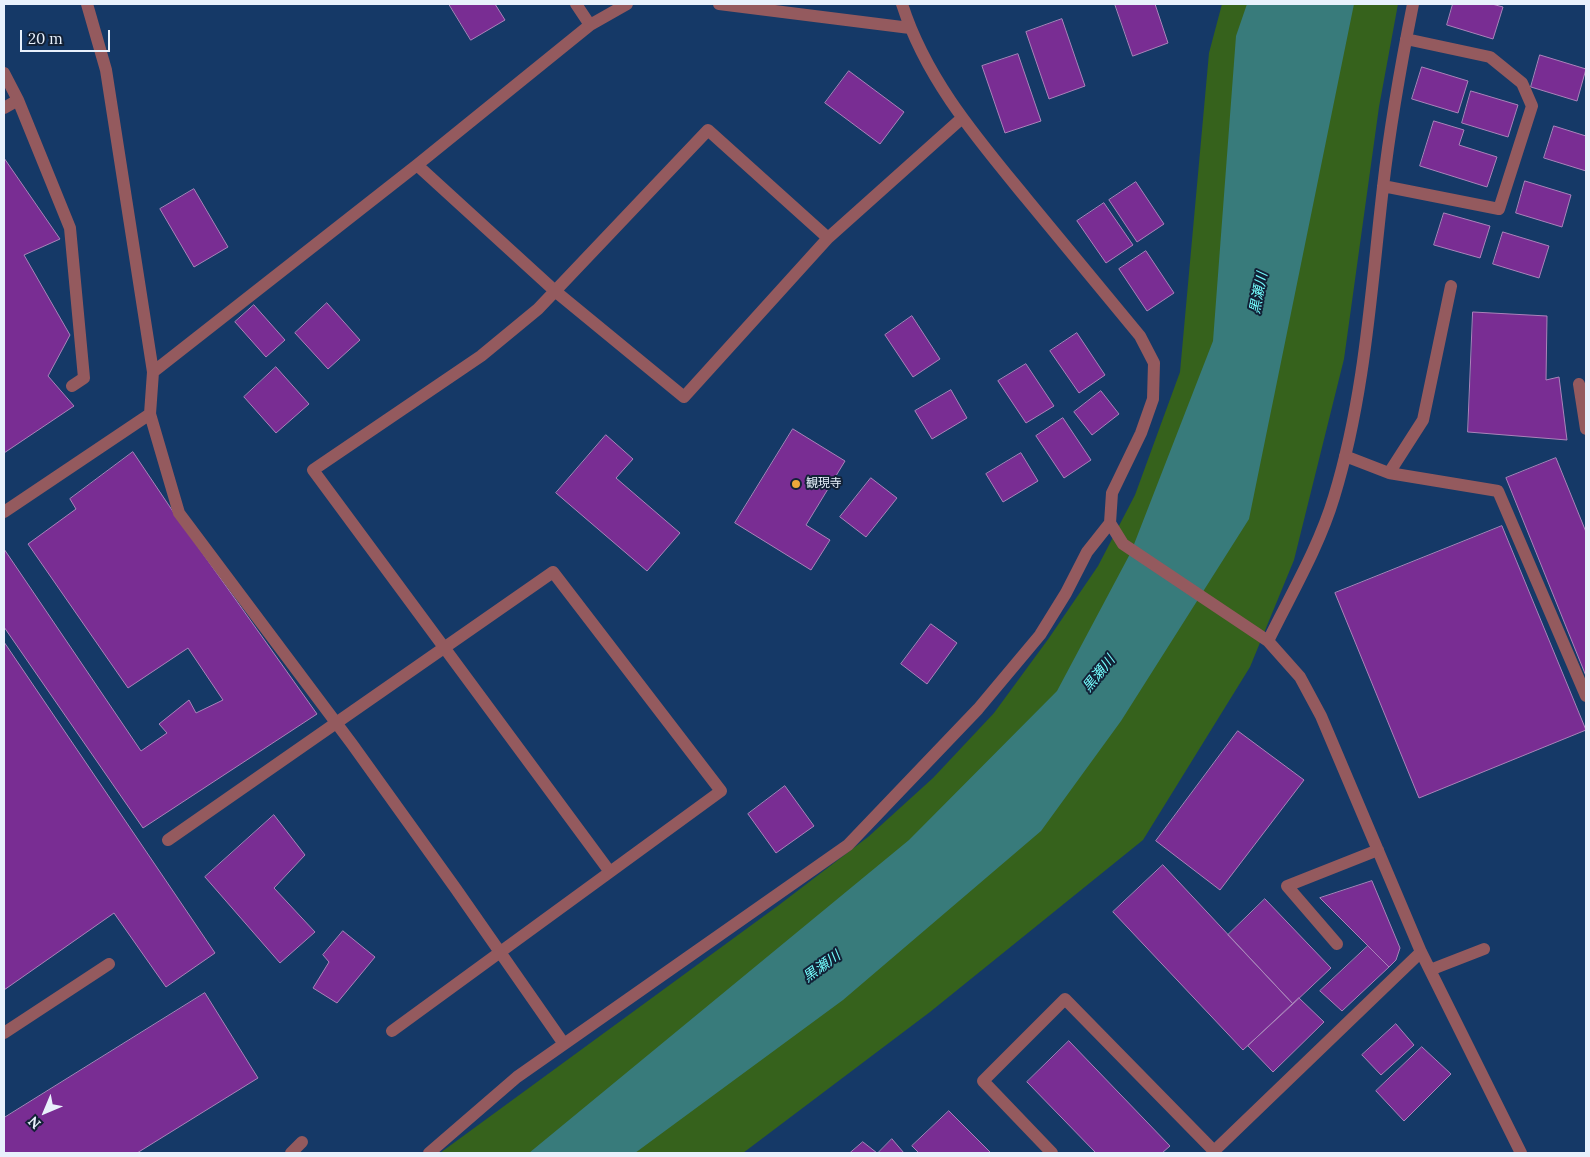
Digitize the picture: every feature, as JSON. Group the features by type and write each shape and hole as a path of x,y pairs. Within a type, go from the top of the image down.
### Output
{"street":[{"path":"87,4 106,70 153,372 150,414 180,513 336,723 456,889 564,1044"},
{"path":"576,4 590,25"},
{"path":"153,372 417,165 590,25 628,4"},
{"path":"719,4 910,28"},
{"path":"902,4 910,28 928,67 961,119 1140,336 1154,363 1153,399 1141,432 1112,493 1110,523 1122,544 1268,641 1300,677 1321,716 1421,952 1521,1153"},
{"path":"1268,641 1334,498 1345,456 1370,322 1383,186 1413,4"},
{"path":"1383,186 1499,209 1532,106 1522,83 1490,57 1406,39"},
{"path":"4,73 18,100 70,228 84,378 72,386"},
{"path":"4,108 18,100"},
{"path":"417,165 555,292 684,397 828,238 961,119"},
{"path":"610,872 313,470 481,356 538,309 708,130 828,238"},
{"path":"1389,473 1423,420 1451,286"},
{"path":"1579,384 1586,428"},
{"path":"4,512 150,414"},
{"path":"1345,456 1389,473 1498,491 1586,696"},
{"path":"428,1153 517,1077 848,845 978,709 1040,635 1066,593 1087,552 1110,523"},
{"path":"168,840 553,572 721,791 392,1031"},
{"path":"1337,944 1288,886 1378,850"},
{"path":"1430,970 1484,949"},
{"path":"1052,1153 983,1081 1065,999 1213,1152 1421,952"},
{"path":"4,1033 109,964"},
{"path":"291,1153 302,1142"}],"green space":[{"path":"1222,4 1398,4 1379,107 1344,359 1294,560 1250,667 1143,840 930,1012 743,1153 440,1153 779,905 868,837 933,778 994,713 1049,638 1098,566 1135,495 1180,372 1209,53"}],"water":[{"name":"黒瀬川","path":"1247,4 1354,4 1249,519 1121,721 1041,831 843,1000 635,1153 529,1153 909,840 1057,691 1131,552 1213,341 1236,36"}],"building":[{"path":"449,4 495,4 505,20 471,40"},
{"path":"1115,4 1155,4 1168,43 1133,56"},
{"path":"1453,4 1492,4 1503,7 1493,39 1447,25"},
{"path":"1062,19 1085,86 1049,99 1026,32"},
{"path":"1018,54 1041,121 1005,133 982,66"},
{"path":"1540,55 1586,69 1577,101 1531,87"},
{"path":"1422,67 1468,81 1458,113 1412,99"},
{"path":"849,71 904,112 880,144 825,103"},
{"path":"1471,91 1518,105 1508,137 1462,123"},
{"path":"1434,121 1464,130 1459,145 1497,157 1487,187 1420,166"},
{"path":"1554,126 1586,136 1586,171 1544,158"},
{"path":"4,158 60,239 24,255 70,335 48,376 74,406 4,453"},
{"path":"1525,181 1571,195 1562,227 1516,213"},
{"path":"1136,182 1164,224 1137,242 1109,200"},
{"path":"194,189 228,247 194,267 160,209"},
{"path":"1104,203 1133,245 1106,263 1077,221"},
{"path":"1444,213 1490,226 1480,258 1434,245"},
{"path":"1503,232 1549,246 1539,278 1493,264"},
{"path":"1146,251 1174,293 1147,311 1119,269"},
{"path":"327,303 360,340 328,369 295,333"},
{"path":"254,305 285,340 266,357 235,322"},
{"path":"1473,312 1547,316 1546,380 1559,377 1567,440 1468,432"},
{"path":"912,316 940,359 913,377 885,335"},
{"path":"1077,333 1105,375 1079,393 1050,351"},
{"path":"1026,364 1054,406 1026,423 998,381"},
{"path":"276,367 309,404 276,433 244,397"},
{"path":"951,390 967,418 932,439 915,411"},
{"path":"1101,391 1119,414 1092,435 1074,412"},
{"path":"1063,418 1091,460 1064,478 1036,436"},
{"path":"793,429 845,461 806,525 830,540 811,570 735,523"},
{"path":"606,435 633,459 616,478 680,533 647,571 556,493"},
{"path":"133,452 174,513 317,714 143,828 4,627 4,549 141,751 167,733 159,724 189,700 196,713 223,700 188,648 128,688 28,544 76,509 70,499"},
{"path":"1021,453 1038,481 1003,502 986,474"},
{"path":"1556,458 1586,532 1586,676 1506,478"},
{"path":"871,478 897,498 866,537 840,517"},
{"path":"1502,526 1586,730 1419,798 1335,593"},
{"path":"931,624 957,643 927,684 901,664"},
{"path":"4,642 215,953 166,987 114,913 4,990"},
{"path":"1238,731 1304,780 1220,890 1156,841"},
{"path":"785,786 814,826 776,853 748,814"},
{"path":"274,815 305,855 274,888 315,932 280,963 205,877"},
{"path":"1163,865 1293,1004 1243,1050 1113,912"},
{"path":"1372,881 1400,948 1396,960 1389,967 1320,898"},
{"path":"1265,899 1331,968 1293,1004 1228,935"},
{"path":"343,931 375,957 337,1003 313,988 329,962 323,955"},
{"path":"1368,946 1389,967 1342,1011 1320,991"},
{"path":"205,993 258,1078 137,1153 4,1153 4,1118"},
{"path":"1299,998 1324,1022 1273,1072 1248,1046"},
{"path":"1396,1024 1414,1045 1381,1075 1362,1055"},
{"path":"1069,1041 1170,1146 1162,1153 1096,1153 1027,1082"},
{"path":"1422,1047 1451,1074 1404,1121 1376,1091"},
{"path":"949,1111 991,1153 919,1153 912,1146"},
{"path":"892,1139 904,1153 878,1153"},
{"path":"863,1142 877,1153 850,1153"}],"place":[{"name":"観現寺","path":"796,484"}]}
